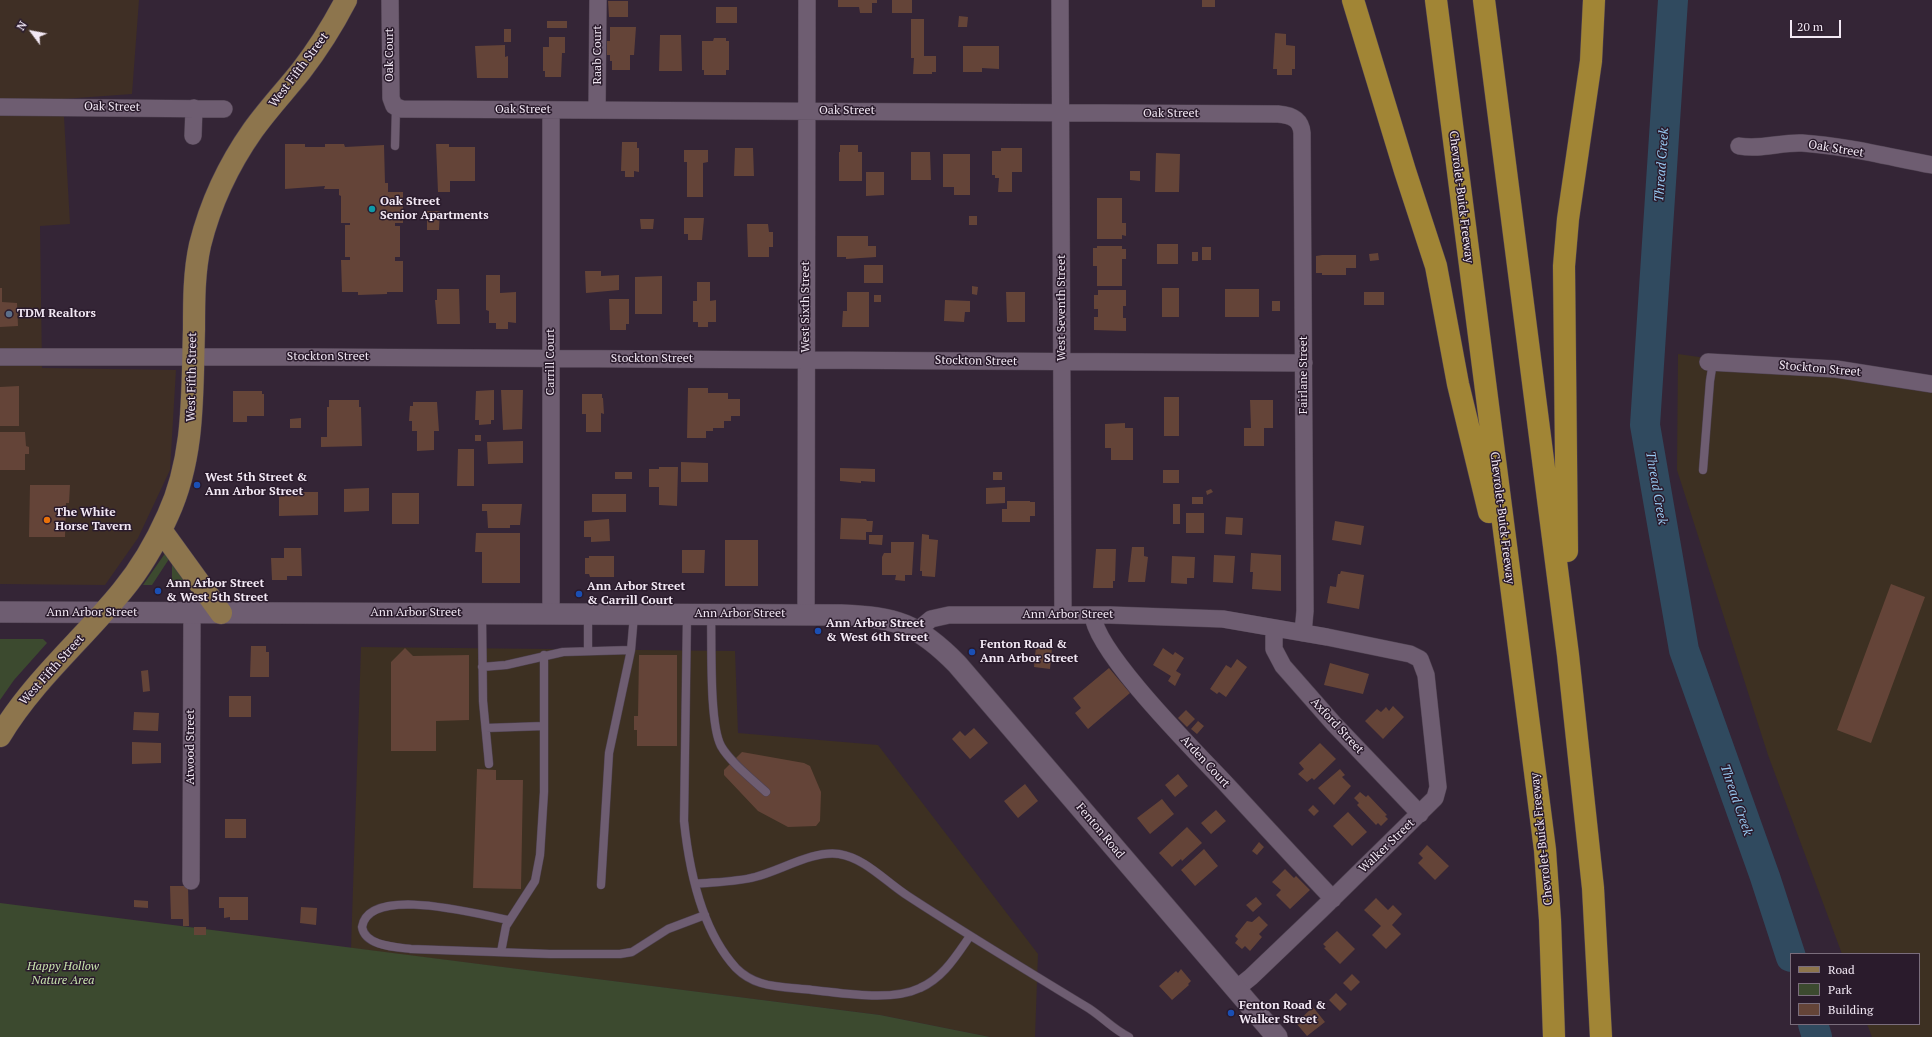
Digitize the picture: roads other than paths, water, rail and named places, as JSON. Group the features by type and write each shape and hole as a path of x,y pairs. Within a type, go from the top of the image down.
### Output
{"highway":[{"path":"1353,0 1405,172 1436,266 1458,384 1515,618"},
{"name":"Chevrolet-Buick Freeway","path":"1436,0 1545,850 1550,920 1554,1037"},
{"path":"1484,0 1568,655 1593,888 1601,1037"},
{"path":"1568,655 1564,266 1568,219 1591,62 1594,0"}],"main road":[{"name":"West Fifth Street","path":"0,736 26,696 103,613 138,569 161,530 179,488 189,444 192,415 194,297 197,260 204,233 220,190 247,139 310,59 346,0"},
{"path":"161,530 221,613"}],"street":[{"name":"Oak Court","path":"390,0 390,94 391,102 396,107"},
{"name":"Raab Court","path":"597,110 598,0"},
{"name":"West Sixth Street","path":"806,614 807,0"},
{"name":"West Seventh Street","path":"1060,0 1063,615"},
{"name":"Oak Street","path":"0,107 224,109"},
{"name":"Oak Street","path":"396,107 417,110 1278,114 1297,120"},
{"path":"193,136 194,108"},
{"name":"Carrill Court","path":"550,614 552,358 551,110"},
{"name":"Fairlane Street","path":"1297,120 1301,124 1302,133 1305,611 1303,633"},
{"name":"Oak Street","path":"1739,146 1753,148 1789,144 1811,144 1932,165"},
{"name":"Stockton Street","path":"0,357 552,358 1304,363"},
{"name":"Stockton Street","path":"1710,362 1836,369 1932,384"},
{"name":"Ann Arbor Street","path":"0,612 806,614 879,617 904,624 918,630 931,619 942,615 1093,615 1209,618 1303,633 1401,652 1410,654 1420,659"},
{"name":"Atwood Street","path":"191,881 192,613"},
{"name":"Arden Court","path":"1093,615 1096,629 1111,653 1145,696 1333,898"},
{"name":"Axford Street","path":"1274,628 1274,649 1283,666 1334,724 1420,814"},
{"name":"Fenton Road","path":"918,630 941,648 973,682 1275,1036"},
{"name":"Walker Street","path":"1236,989 1251,977 1435,798 1438,788 1426,675 1420,659"}],"lane":[{"path":"395,146 396,107"},
{"path":"1703,470 1710,381 1710,362"},
{"path":"482,614 482,667 489,764"},
{"path":"588,614 588,651"},
{"path":"601,885 610,742 631,650 634,614"},
{"path":"687,614 684,822 688,856 705,915 720,945 736,968 753,980 774,986 858,994 898,994 920,988 930,982 947,968 970,936"},
{"path":"711,614 714,711 718,737 727,753 766,792"},
{"path":"482,667 506,665 544,655 588,651 631,650"},
{"path":"501,952 504,932 509,920 529,891 537,872 540,855 544,792 544,655"},
{"path":"486,728 544,726"},
{"path":"695,884 755,877 815,856 839,854 848,856 866,866 906,895 970,936 1092,1010 1111,1027 1129,1037"},
{"path":"509,920 450,909 394,904 378,908 366,914 362,922 362,931 365,936 375,942 392,947 501,952 620,954 632,952 668,929 705,915"}],"waterway":[{"name":"Thread Creek","path":"1673,0 1645,425 1684,650 1765,877 1790,954"},
{"name":"Thread Creek","path":"1813,1025 1817,1037"}],"place":[{"name":"Oak Street Senior Apartments","path":"372,209"},
{"name":"TDM Realtors","path":"9,314"},
{"name":"West 5th Street & Ann Arbor Street","path":"197,485"},
{"name":"The White Horse Tavern","path":"47,520"},
{"name":"Ann Arbor Street & West 5th Street","path":"158,591"},
{"name":"Ann Arbor Street & Carrill Court","path":"579,594"},
{"name":"Ann Arbor Street & West 6th Street","path":"818,631"},
{"name":"Fenton Road & Ann Arbor Street","path":"972,652"},
{"name":"Fenton Road & Walker Street","path":"1231,1013"}],"park label":[{"name":"Happy Hollow Nature Area","path":"63,974"}]}
